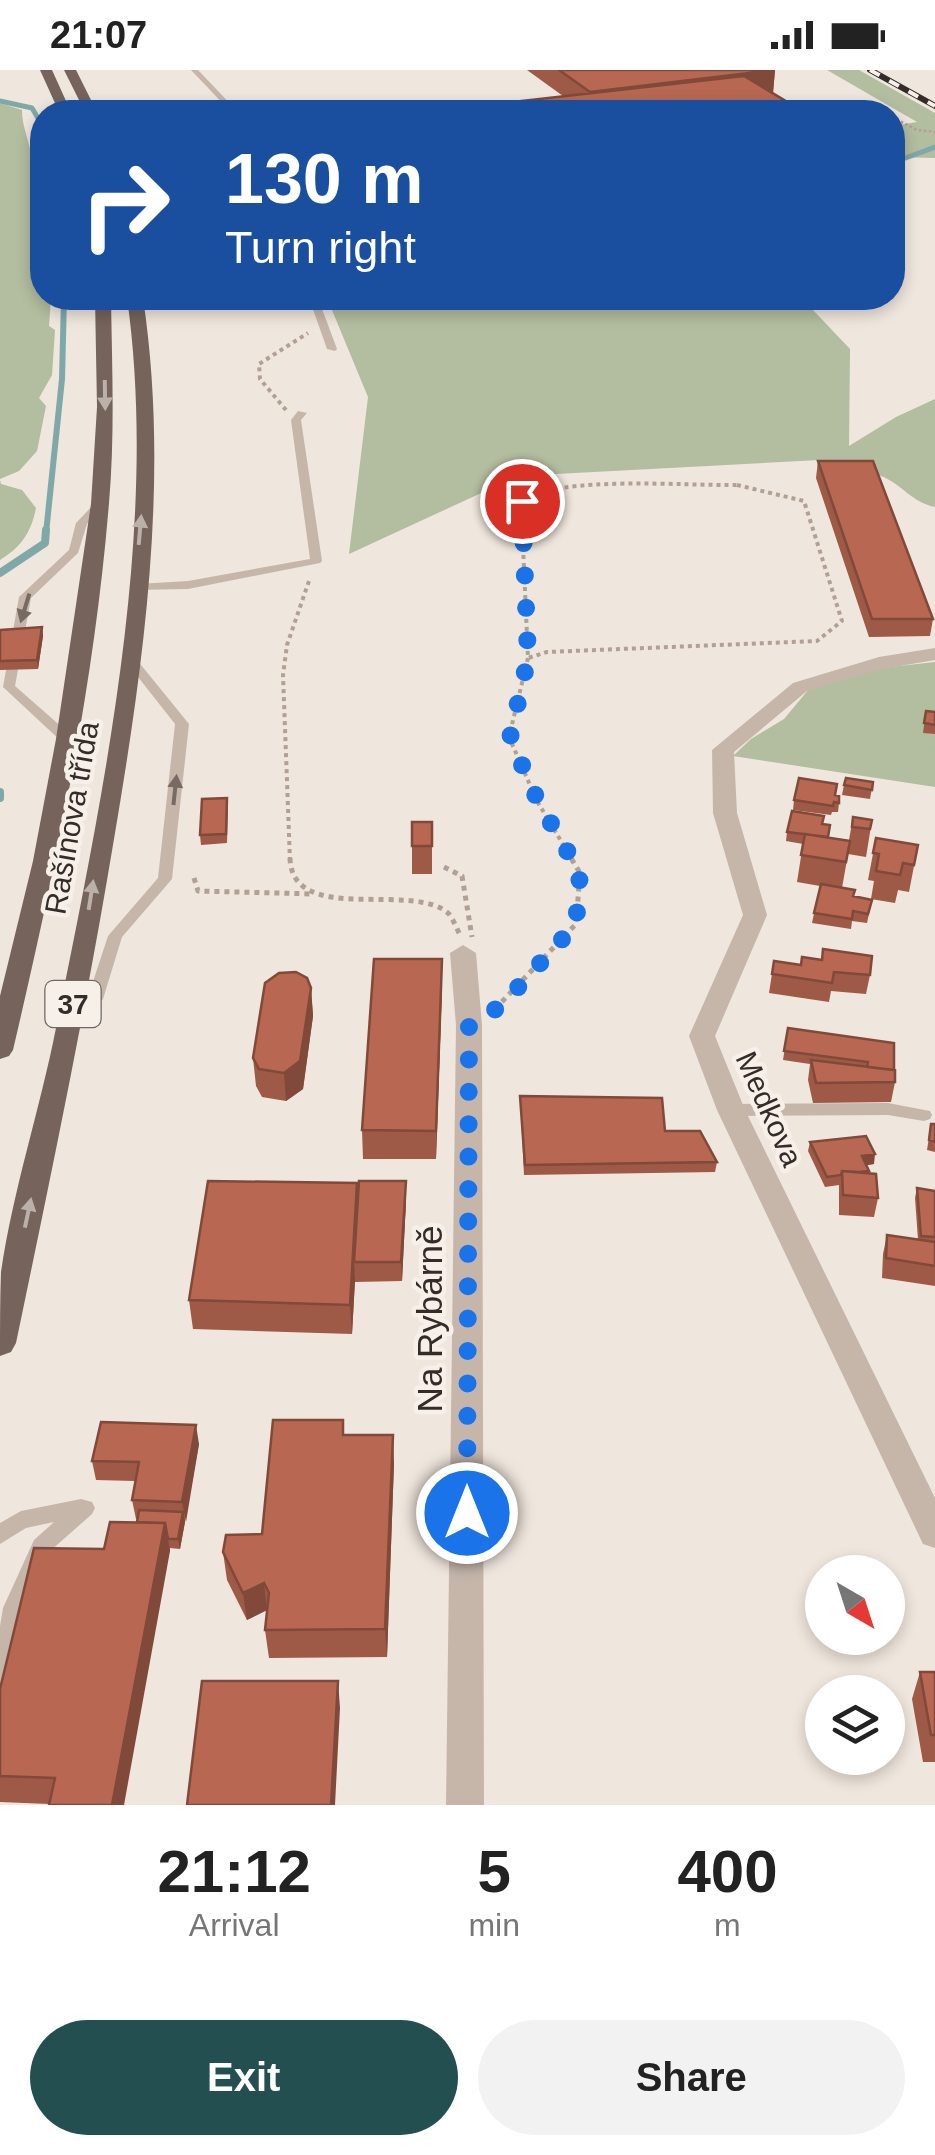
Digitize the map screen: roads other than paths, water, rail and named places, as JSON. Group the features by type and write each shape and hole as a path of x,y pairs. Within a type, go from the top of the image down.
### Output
{"main road":[{"path":"46,70 60,100"},
{"path":"70,70 85,100"},
{"name":"Rašínova třída","path":"0,1050 45,861 67,740 100,504 106,407 103,310"},
{"name":"Rašínova třída","path":"0,1343 68,1030 133,662 143,486 143,352 137,310"}],"street":[{"name":"Medkova","path":"935,654 880,663 800,687 723,750 725,812 755,915 702,1036 732,1110 935,1533"},
{"name":"Na Rybárně","path":"463,957 469,1025 465,1805"}],"lane":[{"path":"194,70 223,100"},
{"path":"317,310 332,349"},
{"path":"138,588 188,585 316,560 299,416"},
{"path":"67,740 10,687 25,597 74,552 82,523 100,504"},
{"path":"68,1030 95,998 114,936 165,879 182,724 133,662"},
{"path":"732,1110 888,1108 924,1115"},
{"path":"0,1535 21,1520 85,1508 41,1546 14,1608 0,1683"}],"waterway":[{"path":"0,101 30,108"},
{"path":"905,158 935,147"},
{"path":"46,533 62,379 64,310"},
{"path":"0,573 45,543 46,530"},
{"path":"0,792 0,798"}],"railway":[{"path":"870,70 935,106"}]}
